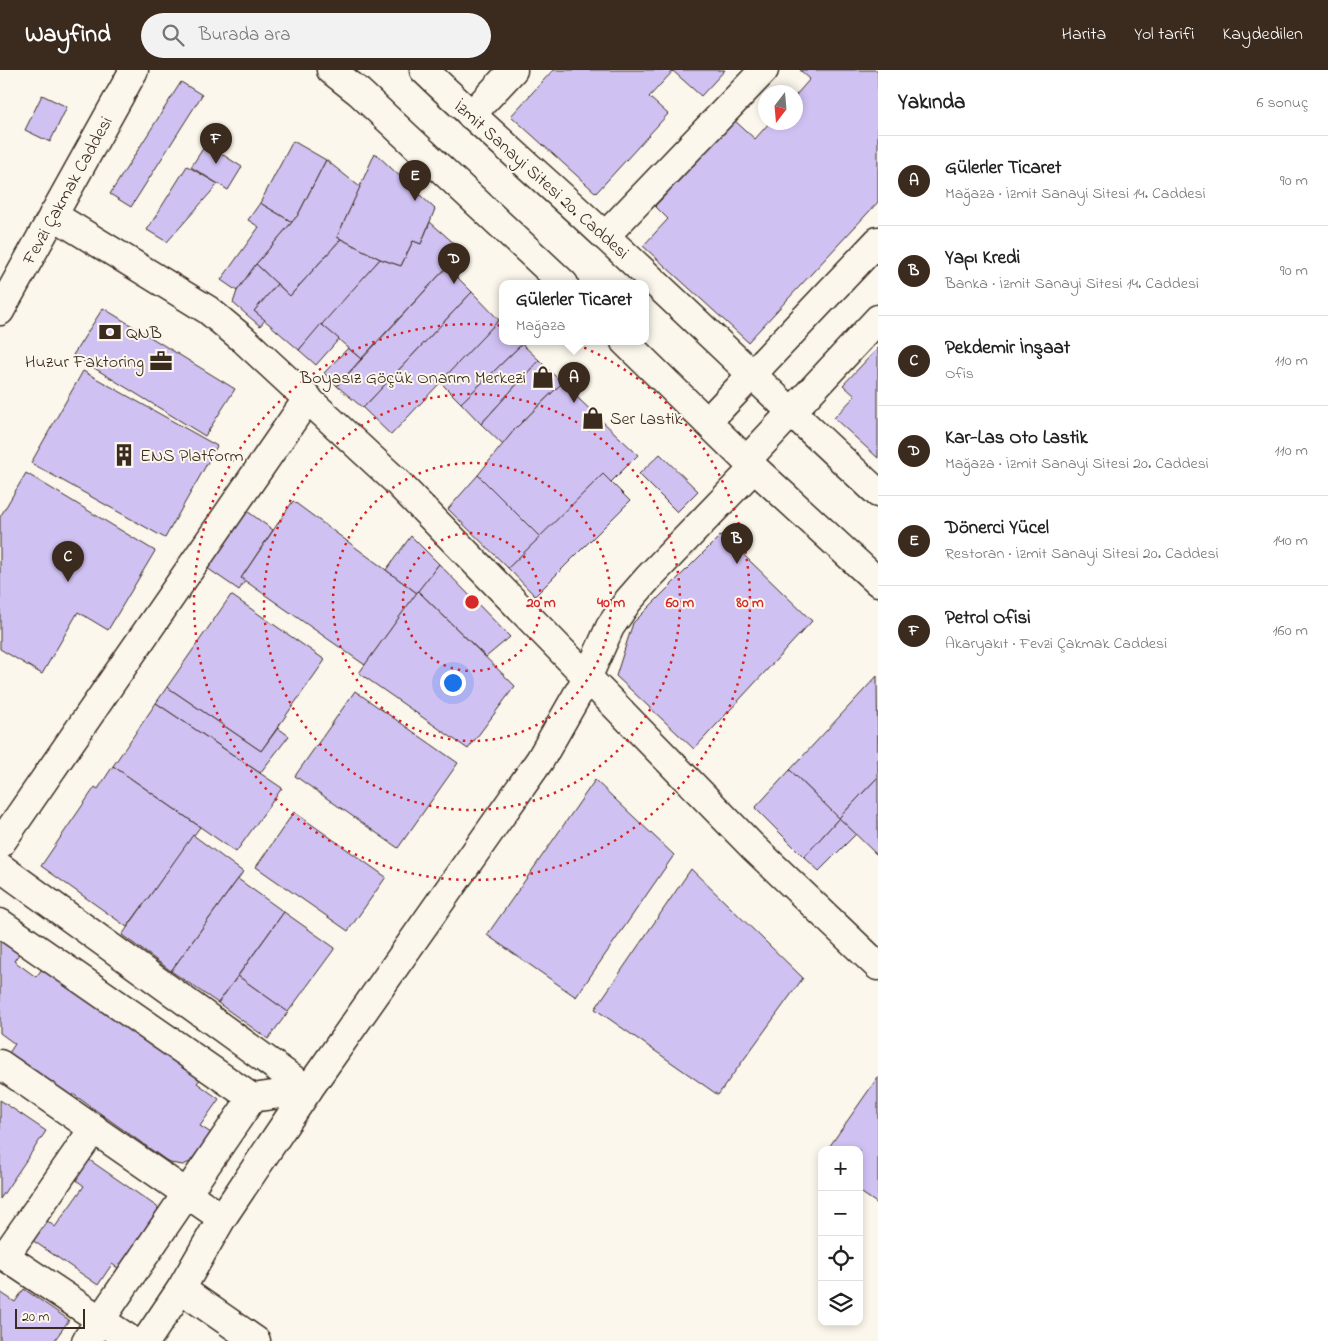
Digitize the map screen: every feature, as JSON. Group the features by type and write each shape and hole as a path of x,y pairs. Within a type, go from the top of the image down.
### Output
{"street":[{"name":"Fevzi Çakmak Caddesi","path":"0,311 9,274 53,215 134,70"},
{"path":"331,70 359,92 560,280"},
{"name":"İzmit Sanayi Sitesi 20. Caddesi","path":"424,70 605,236 878,493"},
{"path":"471,115 512,70"},
{"path":"605,236 764,70"},
{"path":"53,215 208,310 308,398 396,481 753,847 878,966"},
{"path":"708,421 878,241"},
{"path":"146,1341 181,1289 222,1218 308,1090 540,760 588,676 610,628 628,601 750,464 790,412 878,319"},
{"path":"627,345 708,421 750,464 878,582"},
{"path":"0,844 308,398"},
{"path":"0,867 308,1090"},
{"path":"0,924 252,1098 308,1090"},
{"path":"0,1064 222,1218"},
{"path":"93,1331 252,1098"},
{"path":"94,1128 2,1254 93,1331 132,1341"},
{"path":"181,1289 256,1341"}],"building":[{"path":"553,70 725,70 701,96 673,71 649,97 668,114 596,193 511,116"},
{"path":"800,70 878,70 878,202 748,342 643,246 668,219 655,206 735,121 755,139 763,130 803,130 803,87 810,79"},
{"path":"181,82 202,95 131,207 110,194"},
{"path":"42,95 67,107 50,142 25,130"},
{"path":"293,141 326,160 298,215 292,222 260,203"},
{"path":"206,144 242,167 228,190 191,167"},
{"path":"375,153 435,209 421,244 413,241 401,266 380,259 337,237"},
{"path":"326,160 360,187 337,237 341,239 290,296 256,264 298,215"},
{"path":"187,166 218,184 167,242 147,230"},
{"path":"260,203 292,222 256,264 237,291 221,280 259,227 248,220"},
{"path":"430,222 465,253 450,270 447,267 361,359 321,324 380,259 401,266 413,241 421,244"},
{"path":"341,239 380,259 299,350 254,311 277,284 290,296"},
{"path":"256,264 277,284 254,311 265,320 260,326 233,303 237,291"},
{"path":"447,267 472,292 363,408 337,386"},
{"path":"472,292 499,320 391,435 363,408"},
{"path":"103,308 235,389 205,436 73,355"},
{"path":"499,320 499,345 521,345 461,403 440,382"},
{"path":"321,324 339,339 316,365 299,350"},
{"path":"521,345 539,360 481,424 461,403"},
{"path":"348,348 361,359 337,386 324,373"},
{"path":"878,348 878,458 834,418 855,396 843,385"},
{"path":"539,360 562,383 515,429 503,445 481,424"},
{"name":"ENS Platform","path":"83,371 217,446 165,538 31,463"},
{"path":"562,383 638,455 611,482 603,474 540,537 478,475 515,429"},
{"path":"660,454 698,491 677,512 639,474"},
{"path":"26,473 155,551 108,630 78,612 42,674 0,649 0,517"},
{"path":"603,474 630,501 535,596 508,568"},
{"path":"478,475 540,537 508,568 448,509"},
{"path":"293,501 417,593 365,665 241,578"},
{"path":"247,511 273,530 241,578 245,581 239,590 207,568"},
{"path":"722,534 812,621 694,749 616,676 633,623"},
{"path":"411,536 439,564 417,593 386,570"},
{"path":"439,564 510,637 486,657 418,591"},
{"path":"418,591 515,686 468,749 359,673"},
{"path":"231,595 325,660 261,751 167,687"},
{"path":"877,676 878,777 839,818 790,770"},
{"path":"167,687 261,751 278,728 289,736 260,773 156,703"},
{"path":"355,691 458,763 398,848 295,776"},
{"path":"156,703 282,788 236,852 113,766"},
{"path":"113,766 200,827 127,927 41,866 95,787 98,789"},
{"path":"790,770 839,818 804,857 755,808"},
{"path":"878,777 878,856 839,818"},
{"path":"595,780 674,855 576,997 487,935"},
{"path":"294,812 386,877 348,931 256,867"},
{"path":"839,818 856,834 819,871 804,857"},
{"path":"193,835 243,872 171,971 122,935"},
{"path":"691,869 803,978 718,1095 595,1009"},
{"path":"238,879 284,912 218,1003 171,971"},
{"path":"284,912 335,948 288,1012 238,976"},
{"path":"0,936 21,951 14,961 36,977 45,965 203,1076 197,1083 219,1099 200,1126 211,1133 190,1162 183,1165 170,1163 73,1094 71,1098 9,1053 15,1044 0,1033"},
{"path":"238,976 288,1012 268,1039 218,1003"},
{"path":"878,1077 878,1204 863,1194 863,1146 830,1146"},
{"path":"0,1100 46,1131 0,1199"},
{"path":"88,1159 163,1211 122,1271 112,1264 98,1285 32,1240 46,1220 55,1227 84,1186 75,1179"},
{"path":"24,1289 69,1320 54,1341 0,1341 0,1292 15,1302"}],"place":[{"name":"Petrol Ofisi","path":"216,164"},
{"name":"Dönerci Yücel","path":"415,201"},
{"name":"Kar-Las Oto Lastik","path":"454,284"},
{"name":"QNB","path":"110,332"},
{"name":"Huzur Faktoring","path":"161,361"},
{"name":"Boyasız Göçük Onarım Merkezi","path":"543,377"},
{"name":"Gülerler Ticaret","path":"574,403"},
{"name":"Ser Lastik","path":"593,418"},
{"name":"ENS Platform","path":"124,455"},
{"name":"Yapı Kredi","path":"737,564"},
{"name":"Pekdemir İnşaat","path":"68,582"}]}
